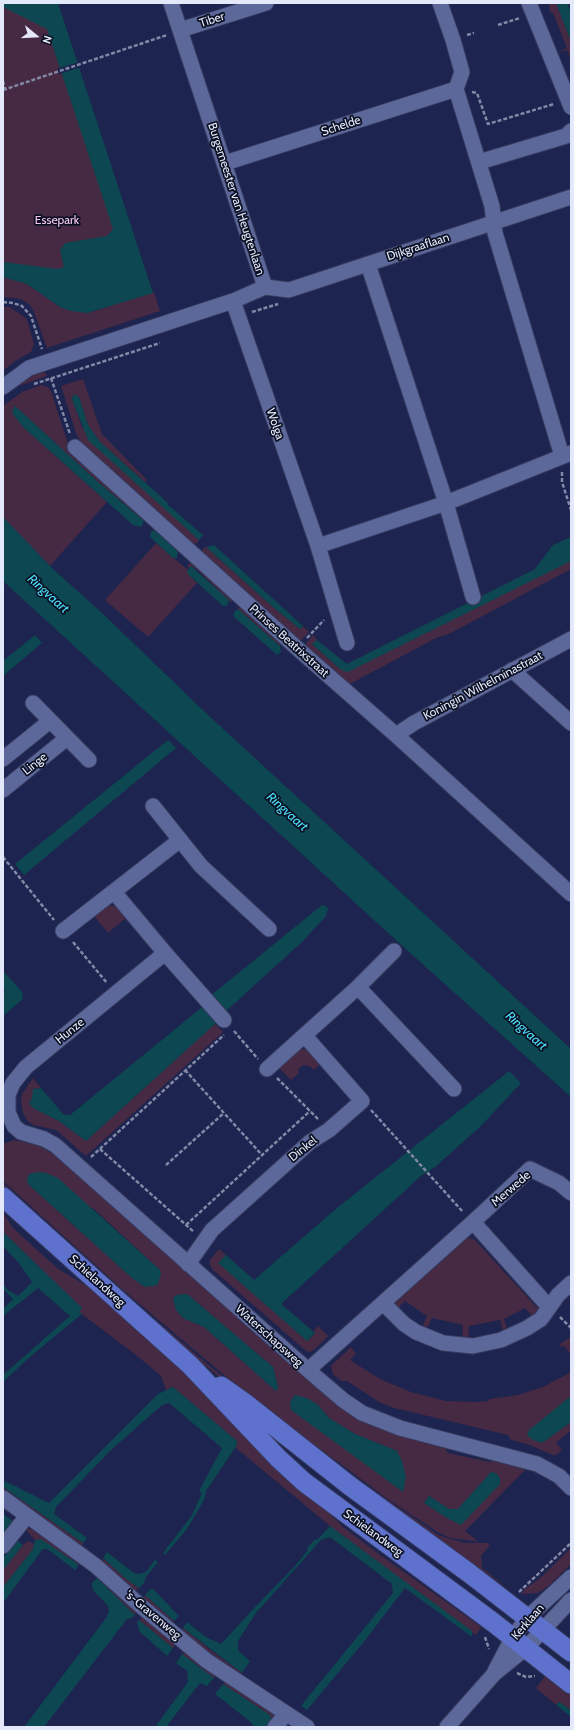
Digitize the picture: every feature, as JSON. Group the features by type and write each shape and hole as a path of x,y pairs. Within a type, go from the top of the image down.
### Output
{"main road":[{"name":"Schielandweg","path":"3,1197 190,1365 278,1458 304,1482 520,1643 571,1684"},
{"name":"Schielandweg","path":"190,1365 245,1403 331,1472 469,1573 571,1652"}],"street":[{"name":"Burgemeester van Heugtenlaan","path":"3,387 44,356 233,302 265,287 171,3"},
{"name":"Tiber","path":"180,30 266,3"},
{"path":"318,546 446,503 567,454 495,233 492,206 456,89 462,72 440,3"},
{"path":"529,3 569,103"},
{"name":"Schelde","path":"225,163 456,89"},
{"path":"479,162 566,136 571,131"},
{"name":"Dijkgraaflaan","path":"265,287 289,290 571,197"},
{"path":"368,264 446,503 473,597"},
{"name":"Wolga","path":"233,302 318,546 347,643"},
{"name":"Prinses Beatrixstraat","path":"75,447 571,894"},
{"name":"Koningin Wilhelminastraat","path":"396,735 414,723 571,639"},
{"path":"512,670 571,723"},
{"path":"33,703 89,760"},
{"name":"Linge","path":"3,759 50,721"},
{"name":"Linge","path":"3,790 67,738"},
{"path":"153,806 201,866 269,928"},
{"path":"63,931 180,840"},
{"path":"114,892 204,999 224,1027"},
{"path":"267,1069 358,987 394,951"},
{"name":"Hunze","path":"8,1130 8,1095 13,1083 26,1067 164,953"},
{"path":"358,987 454,1089"},
{"path":"305,1036 362,1101"},
{"name":"Dinkel","path":"188,1264 212,1230 310,1142 329,1130 362,1101"},
{"name":"Waterschapsweg","path":"8,1130 21,1132 44,1139 55,1145 308,1370 343,1400 362,1413 400,1428 538,1464 559,1476 571,1488"},
{"name":"Merwede","path":"308,1370 530,1169 559,1183 571,1193"},
{"path":"473,1222 549,1307"},
{"path":"383,1303 404,1324 416,1332 443,1343 465,1346 487,1344 515,1334 541,1319 549,1307 571,1283"},
{"name":"'s-Gravenweg","path":"3,1498 20,1525 96,1566 142,1607 208,1661 307,1727"},
{"path":"3,1546 20,1525"},
{"name":"Kerklaan","path":"447,1727 520,1643 571,1577"},
{"name":"Kerklaan","path":"535,1624 571,1600"},
{"path":"275,1727 286,1714"}],"path":[{"path":"3,81 4,89 180,30"},
{"path":"456,89 477,93 488,124 569,103"},
{"path":"3,302 22,306 31,316 75,447"},
{"path":"567,454 562,482 571,510"},
{"path":"3,857 22,881"},
{"path":"80,1167 185,1070 224,1027"},
{"path":"185,1070 262,1155"},
{"path":"362,1101 409,1150 473,1222"},
{"path":"186,1225 310,1111"},
{"path":"166,1165 224,1113"},
{"path":"100,1149 204,1242"}],"green space":[{"name":"Essepark","path":"3,3 42,3 135,285 3,270"},
{"path":"549,3 556,3 571,41 571,60 567,50 557,53 567,48 553,13 550,12"},
{"path":"3,277 27,284 60,307 88,313 154,292 160,311 47,348 30,305 21,299 3,297"},
{"path":"3,307 10,307 27,319 34,344 31,352 15,361 3,371"},
{"path":"44,371 47,376 16,387 32,374"},
{"path":"83,379 102,434 147,480 145,482 100,442 88,425 79,397 73,395 72,399 82,427 199,540 197,543 193,544 83,447 76,433 61,386"},
{"path":"41,385 48,387 51,391 70,450 146,520 144,521 97,481 15,406 23,427 107,502 50,566 3,517 3,406 22,392"},
{"path":"156,543 188,570 188,574 197,583 148,637 105,600"},
{"path":"206,547 273,607 300,629 303,626 309,632 299,642 202,555 203,548"},
{"path":"193,560 233,598 231,602 196,569 191,566 189,568 187,566"},
{"path":"571,561 571,569 449,634 436,638 350,684 346,683 304,646 313,635 317,640 313,645 340,669"},
{"path":"241,604 280,640 280,646 238,609"},
{"path":"106,905 119,907 127,917 108,933 94,916"},
{"path":"215,1024 223,1032 86,1156 56,1130 33,1125 27,1120 23,1113 21,1102 22,1094 33,1078 41,1088 33,1089 33,1108 59,1121 86,1141"},
{"path":"299,1049 310,1050 322,1062 314,1070 309,1066 303,1065 298,1070 299,1073 291,1080 278,1067"},
{"path":"14,1140 35,1144 55,1155 302,1375 340,1407 359,1420 400,1436 445,1448 448,1453 490,1462 496,1459 527,1468 465,1531 479,1542 451,1538 439,1533 388,1499 250,1397 122,1289 3,1181 3,1144","holes":["28,1184 94,1209 160,1270 145,1287 132,1278","187,1294 273,1367 278,1387 276,1391 204,1327 183,1318 176,1310 173,1299","295,1395 318,1405 329,1418 355,1434 397,1451 402,1491 290,1402","491,1472 461,1524 447,1518 424,1503 429,1496 449,1509 458,1509"]},
{"path":"3,1183 136,1303 212,1368 338,1465 438,1535 465,1543 489,1543 489,1546 481,1556 482,1568 510,1590 317,1454 235,1390 176,1341 3,1187"},
{"path":"3,1212 13,1228 47,1259 60,1270 92,1289 203,1387 253,1439 343,1527 481,1627 476,1635 330,1526 236,1448 237,1441 173,1387 166,1390 161,1376 79,1312 82,1308 3,1232"},
{"path":"470,1238 475,1240 540,1311 533,1317 525,1308 504,1319 508,1332 504,1334 500,1320 469,1326 468,1339 462,1339 463,1325 432,1318 426,1330 422,1328 427,1316 405,1301 397,1309 392,1304 462,1240"},
{"path":"219,1249 226,1255 219,1263 307,1341 315,1334 313,1332 318,1326 328,1336 315,1349 310,1352 306,1351 212,1269 210,1260"},
{"path":"571,1337 571,1354 564,1346 561,1347 560,1344"},
{"path":"351,1347 356,1354 350,1360 380,1379 411,1392 446,1401 489,1401 489,1399 518,1395 543,1387 571,1372 571,1396 564,1402 542,1443 571,1422 571,1430 556,1443 562,1450 556,1455 553,1455 527,1444 511,1440 508,1435 394,1408 379,1402 347,1381 341,1381 333,1374 331,1366"},
{"path":"3,1487 83,1543 83,1545 81,1546 3,1492"},
{"path":"27,1528 35,1531 79,1562 78,1564 41,1540 35,1540 26,1530 23,1532"},
{"path":"28,1541 34,1544 33,1549 3,1587 3,1570"},
{"path":"571,1548 571,1564 548,1586 538,1593 521,1594 525,1589 539,1579"},
{"path":"103,1558 126,1579 139,1588 135,1591 102,1563"},
{"path":"97,1578 102,1578 136,1611 135,1615"},
{"path":"145,1595 174,1621 170,1623 144,1600"},
{"path":"143,1617 175,1644 173,1648 139,1620"},
{"path":"183,1628 242,1673 239,1676 182,1633"},
{"path":"186,1652 215,1674 214,1678 182,1654"},
{"path":"545,1676 571,1695 571,1710 559,1702 556,1705 536,1688"},
{"path":"226,1682 274,1714 275,1718 271,1727 270,1715 223,1684"}],"water":[{"path":"3,3 58,3 153,293 87,313 71,311 60,307 27,284 3,277 3,262 58,269 64,267 60,250 65,243 107,236 113,229 47,29 3,7"},
{"path":"556,3 567,3 571,13 571,41"},
{"path":"74,394 79,397 88,425 100,442 203,535 199,540 88,440 72,399"},
{"path":"15,406 97,481 144,521 141,527 133,525 23,427 13,414 12,411"},
{"name":"Ringvaart","path":"3,517 52,568 102,613 207,714 571,1049 571,1097 409,952 3,581"},
{"path":"154,530 178,551 177,558 173,558 150,537 151,532"},
{"path":"571,537 571,561 350,671 346,672 340,669 312,644 317,640 347,664 535,569 553,545"},
{"path":"214,545 303,626 300,629 206,547"},
{"path":"191,566 229,600 227,606 223,606 188,574 187,571"},
{"path":"238,609 280,646 281,652 277,655 233,616 235,611"},
{"path":"35,635 42,643 3,676 3,661"},
{"path":"168,740 176,748 24,875 15,864"},
{"path":"322,905 326,906 328,909 326,916 303,941 224,1013 215,1024 86,1141 59,1121 33,1108 29,1103 32,1098 33,1089 41,1088 64,1115 70,1115 201,1008 209,997"},
{"path":"3,971 23,993 22,1000 3,1016 3,994 6,992 3,989"},
{"path":"509,1071 521,1083 481,1126 434,1168 422,1175 281,1304 315,1333 307,1341 218,1263 226,1255 254,1280 337,1208"},
{"path":"39,1172 58,1178 160,1270 161,1274 158,1284 155,1286 145,1287 132,1278 28,1184 27,1179 29,1174"},
{"path":"3,1232 82,1308 79,1312 82,1314 32,1355 3,1382 3,1375 70,1316 38,1288 3,1316 3,1309 13,1299 3,1289 3,1284 8,1290 18,1296 32,1282 18,1262 3,1246"},
{"path":"187,1294 273,1367 278,1388 276,1391 204,1327 183,1318 176,1310 173,1299 176,1295"},
{"path":"173,1387 237,1441 237,1445 206,1491 204,1500 187,1529 165,1555 163,1553 192,1515 202,1493 199,1491 222,1448 169,1403 162,1405 111,1450 56,1507 54,1514 87,1538 83,1543 3,1487 5,1481 49,1503 158,1394"},
{"path":"295,1395 307,1398 318,1405 329,1418 355,1434 397,1451 402,1461 406,1477 403,1492 291,1410 290,1402"},
{"path":"571,1396 571,1422 542,1443 533,1440 527,1435 529,1430"},
{"path":"491,1472 496,1473 500,1478 500,1484 461,1525 424,1503 429,1496 449,1509 458,1509"},
{"path":"3,1514 13,1521 13,1525 3,1533"},
{"path":"330,1526 472,1631 472,1637 405,1588 363,1643 307,1710 301,1706 393,1593 392,1584 330,1537 321,1540 256,1613 238,1641 238,1650 250,1661 242,1673 183,1628 187,1622 206,1637 221,1644 294,1567 315,1539 317,1540"},
{"path":"41,1539 78,1564 77,1568 75,1570 47,1549 43,1549 3,1603 3,1587 33,1549 35,1540"},
{"path":"17,1540 23,1545 3,1570 3,1558"},
{"path":"107,1552 134,1573 139,1574 146,1572 155,1560 158,1562 139,1588 126,1579 103,1558"},
{"path":"97,1578 135,1615 132,1618 127,1619 44,1727 24,1727 109,1612 108,1606 93,1590 92,1583"},
{"path":"150,1589 153,1589 179,1616 174,1621 145,1595"},
{"path":"139,1620 173,1648 167,1656 139,1631 137,1622"},
{"path":"182,1654 214,1678 207,1686 200,1683 166,1727 155,1727 188,1682 187,1671 176,1663"},
{"path":"223,1684 270,1715 273,1722 268,1727 253,1727 252,1723 215,1694"},
{"path":"559,1702 571,1710 571,1717 556,1705"}],"pier":[{"path":"79,62 81,67 59,74 57,69"}]}
